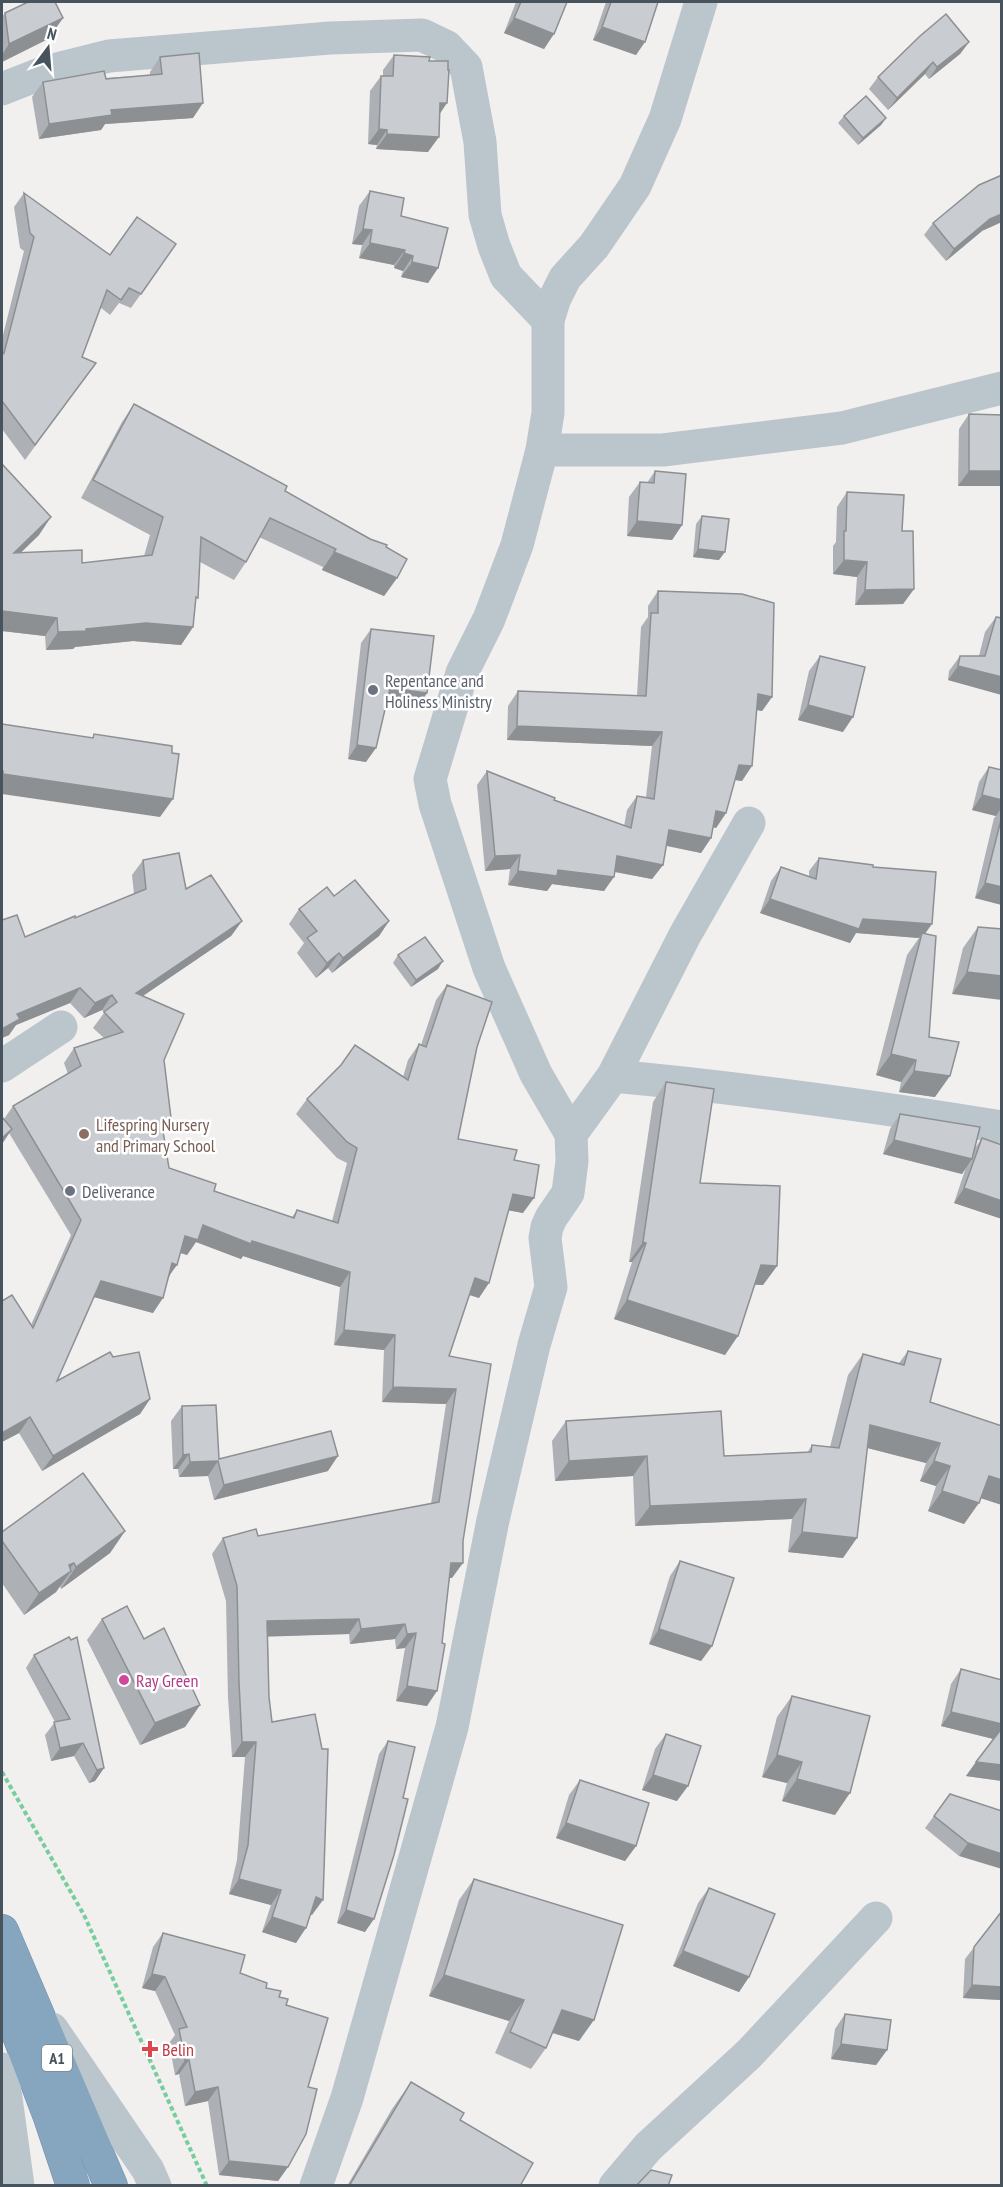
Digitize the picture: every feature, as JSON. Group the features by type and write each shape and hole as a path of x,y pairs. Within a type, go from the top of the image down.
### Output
{"highway":[{"name":"A1","path":"2,1931 111,2186"},
{"name":"A1","path":"2,1991 50,2117 73,2186"}],"street":[{"path":"316,2186 347,2098 452,1727 494,1520 534,1345 551,1287 546,1238 551,1218 568,1193 572,1161 571,1134 536,1074 489,968 442,824 430,779 462,673 489,619 517,545 542,450 548,412 548,320 555,298 565,278 594,246 635,186 664,119 701,2"},
{"path":"2,90 45,72 109,56 330,38 422,35 447,47 466,67 480,142 485,215 494,246 506,276 548,320"},
{"path":"542,450 663,450 842,428 1002,388"},
{"path":"571,1134 613,1076 686,935 749,824"},
{"path":"2,1066 61,1027"},
{"path":"613,1076 729,1087 1002,1126"},
{"path":"615,2186 648,2147 749,2054 876,1918"},
{"path":"33,2001 148,2170 155,2186"},
{"path":"2,2069 18,2186"}],"path":[{"path":"2,1772 84,1915 207,2186"}],"building":[{"path":"28,2 55,2 63,18 9,44 5,13"},
{"path":"521,2 567,2 554,34 514,18"},
{"path":"611,2 658,2 645,42 602,27"},
{"path":"946,14 969,42 937,67 933,62 897,98 878,77"},
{"path":"199,53 203,103 111,110 112,115 49,124 43,82 104,71 106,79 162,74 160,57"},
{"path":"394,55 430,57 429,61 448,61 447,103 440,103 439,137 387,134 387,130 379,129 381,76 393,76"},
{"path":"866,96 886,118 863,138 844,116"},
{"path":"1002,175 1002,214 990,219 954,249 933,223 979,185"},
{"path":"370,191 404,198 401,216 448,228 438,268 412,262 413,256 404,253 405,250 370,243 372,230 363,229"},
{"path":"24,193 110,255 137,217 176,244 141,294 129,288 121,300 107,290 82,357 96,363 35,445 2,401 2,355 34,237 30,233"},
{"path":"134,404 287,486 285,491 370,539 387,545 386,547 407,559 397,578 334,552 336,549 270,518 246,562 201,537 198,598 196,597 193,627 146,623 86,629 86,631 58,632 57,618 3,611 2,615 2,464 51,517 14,553 82,550 82,563 152,555 163,517 93,480"},
{"path":"969,414 1002,415 1002,471 969,471"},
{"path":"655,471 686,474 682,525 637,521 640,482 654,483"},
{"path":"847,492 904,495 902,531 913,531 914,589 865,590 867,562 844,560"},
{"path":"702,516 729,519 725,552 698,549"},
{"path":"658,591 742,594 774,603 772,697 758,694 752,766 739,765 726,813 716,811 711,838 669,830 663,865 617,856 614,877 558,870 557,876 518,871 520,855 495,856 487,771 555,798 554,800 631,828 637,796 654,799 662,732 517,726 518,691 646,696 651,613 658,613"},
{"path":"996,617 1002,618 1002,677 958,666 960,656 985,656"},
{"path":"371,629 434,636 427,693 390,688 376,748 357,745"},
{"path":"820,656 865,667 853,717 808,705"},
{"path":"2,724 93,738 94,734 172,746 172,753 179,754 173,799 3,774"},
{"path":"989,767 1002,770 1002,800 982,795"},
{"path":"1002,816 1002,887 985,883"},
{"path":"179,853 186,889 211,875 242,921 136,993 184,1014 164,1060 171,1118 161,1119 169,1168 216,1184 214,1191 294,1218 297,1210 338,1223 357,1148 347,1142 307,1099 341,1065 355,1045 408,1080 419,1044 426,1047 447,985 492,1002 477,1047 458,1139 517,1150 514,1160 539,1165 534,1198 513,1194 489,1283 475,1278 449,1356 491,1364 463,1541 463,1563 451,1563 442,1643 445,1644 437,1691 407,1686 416,1633 407,1634 405,1624 361,1629 359,1619 267,1621 272,1722 315,1714 322,1749 328,1749 323,1900 316,1897 306,1928 272,1917 281,1890 239,1879 248,1845 256,1742 242,1742 237,1586 223,1538 256,1529 258,1536 439,1502 456,1389 393,1387 395,1335 344,1330 350,1272 252,1241 251,1244 203,1225 198,1240 185,1236 177,1265 172,1263 163,1298 101,1281 57,1381 110,1352 113,1357 139,1352 150,1399 53,1456 30,1417 2,1433 2,1301 12,1295 33,1328 81,1220 13,1106 81,1066 74,1048 123,1032 104,1012 117,1002 112,995 95,1003 80,988 17,1014 20,1019 2,1029 2,920 17,915 25,937 146,889 143,860"},
{"path":"819,858 873,865 873,867 936,872 932,924 863,919 859,929 770,899 781,867 816,879"},
{"path":"355,880 389,921 343,958 339,953 327,963 307,938 317,931 299,909 327,887 334,896"},
{"path":"978,927 1002,929 1002,976 967,972"},
{"path":"922,933 936,936 929,1037 959,1042 950,1076 914,1071 916,1060 891,1054"},
{"path":"425,937 443,961 416,980 398,955"},
{"path":"666,1082 714,1089 700,1183 780,1186 777,1266 761,1265 738,1336 627,1300 646,1243 643,1242"},
{"path":"900,1114 980,1127 972,1159 894,1140"},
{"path":"2,1117 12,1129 2,1138"},
{"path":"982,1138 1002,1145 1002,1201 964,1188"},
{"path":"908,1351 941,1359 930,1402 1002,1426 1002,1480 989,1476 979,1503 942,1491 950,1466 934,1461 940,1443 870,1425 857,1538 802,1532 806,1499 650,1506 647,1456 569,1461 566,1421 721,1411 724,1456 811,1452 812,1445 839,1448 863,1354 904,1365"},
{"path":"216,1405 219,1459 331,1431 338,1456 224,1485 218,1461 190,1462 189,1454 183,1455 182,1406"},
{"path":"83,1473 125,1531 76,1567 74,1563 69,1565 71,1571 39,1593 2,1541 2,1532"},
{"path":"680,1561 734,1578 712,1646 659,1629"},
{"path":"127,1606 144,1639 164,1628 200,1705 155,1723 102,1619"},
{"path":"69,1637 71,1640 77,1637 104,1768 97,1770 83,1743 60,1748 54,1722 70,1719 34,1655"},
{"path":"961,1669 1002,1680 1002,1724 951,1712"},
{"path":"792,1696 870,1716 850,1793 797,1779 802,1762 777,1755"},
{"path":"1002,1728 1002,1765 976,1762"},
{"path":"666,1734 701,1746 688,1786 653,1775"},
{"path":"388,1741 415,1747 403,1798 408,1799 374,1919 346,1910"},
{"path":"580,1780 649,1803 636,1846 566,1823"},
{"path":"950,1794 1002,1811 1002,1854 968,1843 934,1816"},
{"path":"474,1879 623,1925 594,2020 562,2010 546,2048 510,2032 524,2000 444,1975"},
{"path":"709,1888 775,1914 749,1977 683,1951"},
{"path":"1002,1911 1002,1987 972,1985 974,1947"},
{"path":"163,1933 245,1955 240,1973 267,1983 266,1988 281,1991 279,1997 288,1999 286,2005 328,2018 308,2087 317,2089 306,2134 288,2167 229,2161 218,2087 195,2092 189,2060 185,2060 179,2029 187,2027 165,1977 152,1974"},
{"path":"845,2014 891,2020 887,2050 841,2044"},
{"path":"411,2082 464,2113 460,2120 533,2163 520,2186 349,2186"},
{"path":"651,2170 672,2175 668,2186 636,2186"}],"place":[{"name":"Repentance and Holiness Ministry","path":"373,690"},
{"name":"Lifespring Nursery and Primary School","path":"84,1134"},
{"name":"Deliverance","path":"70,1191"},
{"name":"Ray Green","path":"124,1680"},
{"name":"Belin","path":"150,2049"}]}
